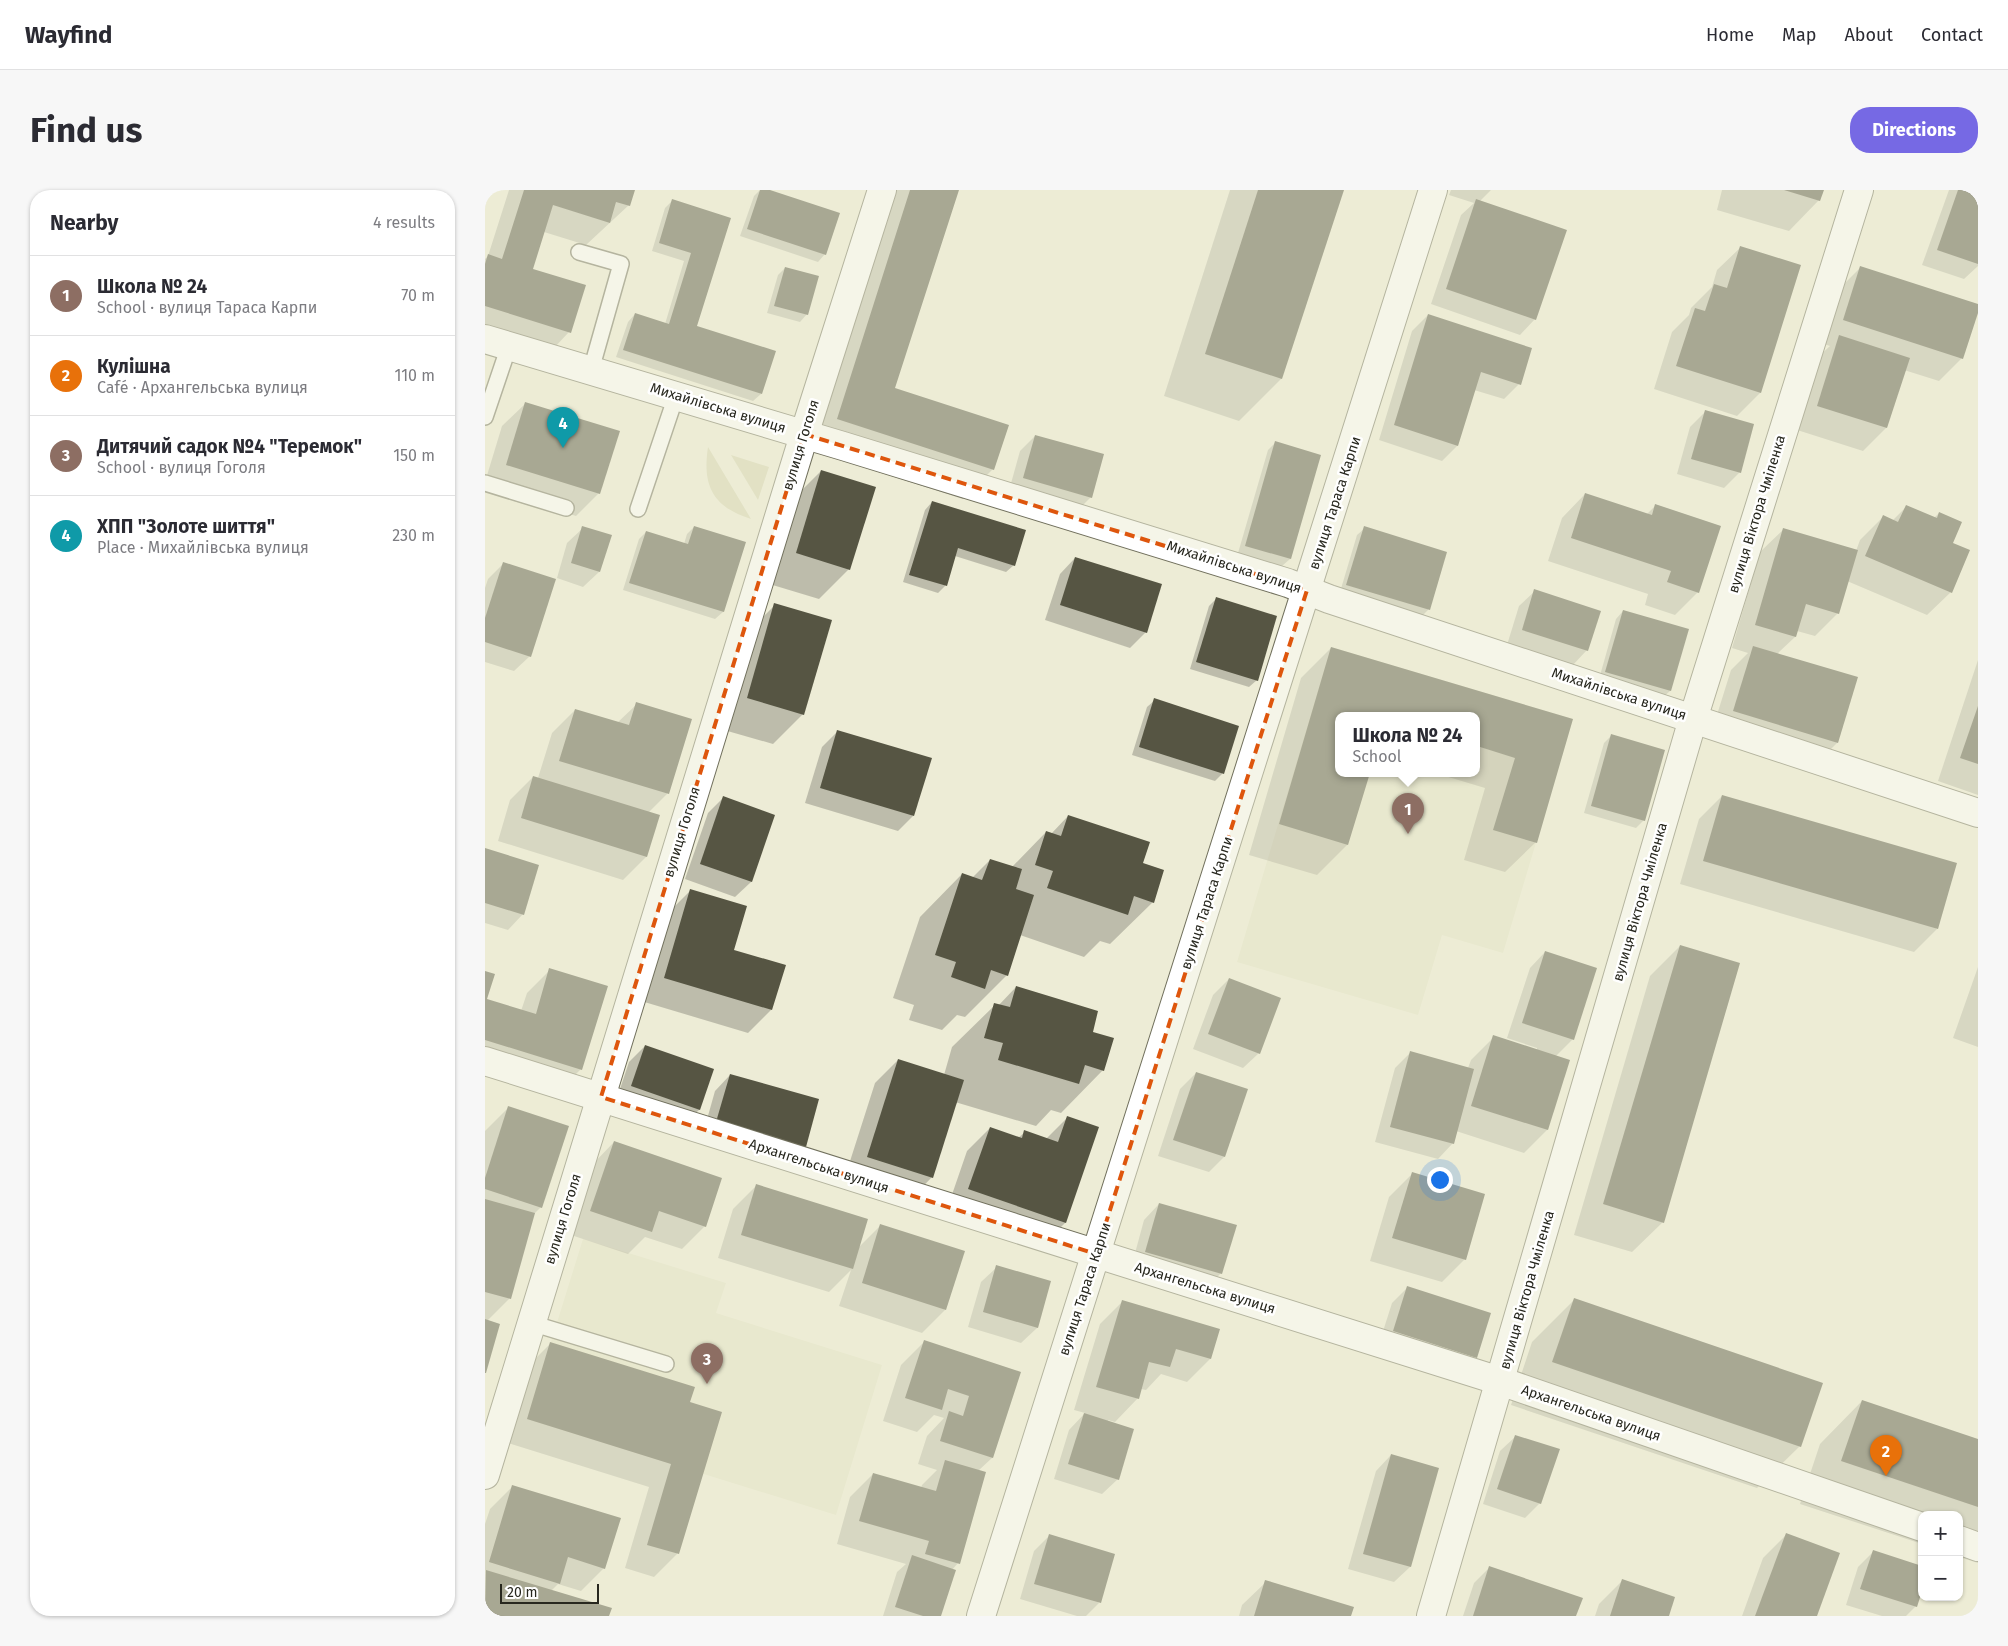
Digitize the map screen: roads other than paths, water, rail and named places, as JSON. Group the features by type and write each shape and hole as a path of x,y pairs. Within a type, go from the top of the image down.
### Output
{"street":[{"name":"вулиця Гоголя","path":"485,1475 804,434 882,190"},
{"name":"вулиця Тараса Карпи","path":"981,1616 1433,190"},
{"name":"вулиця Віктора Чміленка","path":"1431,1616 1693,719 1859,190"},
{"name":"Михайлівська вулиця","path":"497,342 804,434 1307,590 1978,813"},
{"name":"Архангельська вулиця","path":"485,1061 1500,1381 1918,1526"},
{"path":"1963,1541 1978,1546"}],"lane":[{"path":"579,252 621,264 591,370"},
{"path":"485,417 497,342"},
{"path":"638,509 676,396"},
{"path":"485,483 566,508"},
{"path":"531,1323 666,1364"}],"place":[{"name":"ХПП \"Золоте шиття\"","path":"563,448"},
{"name":"Школа № 24","path":"1408,834"},
{"name":"Дитячий садок №4 \"Теремок\"","path":"707,1384"},
{"name":"Кулішна","path":"1886,1476"}]}
